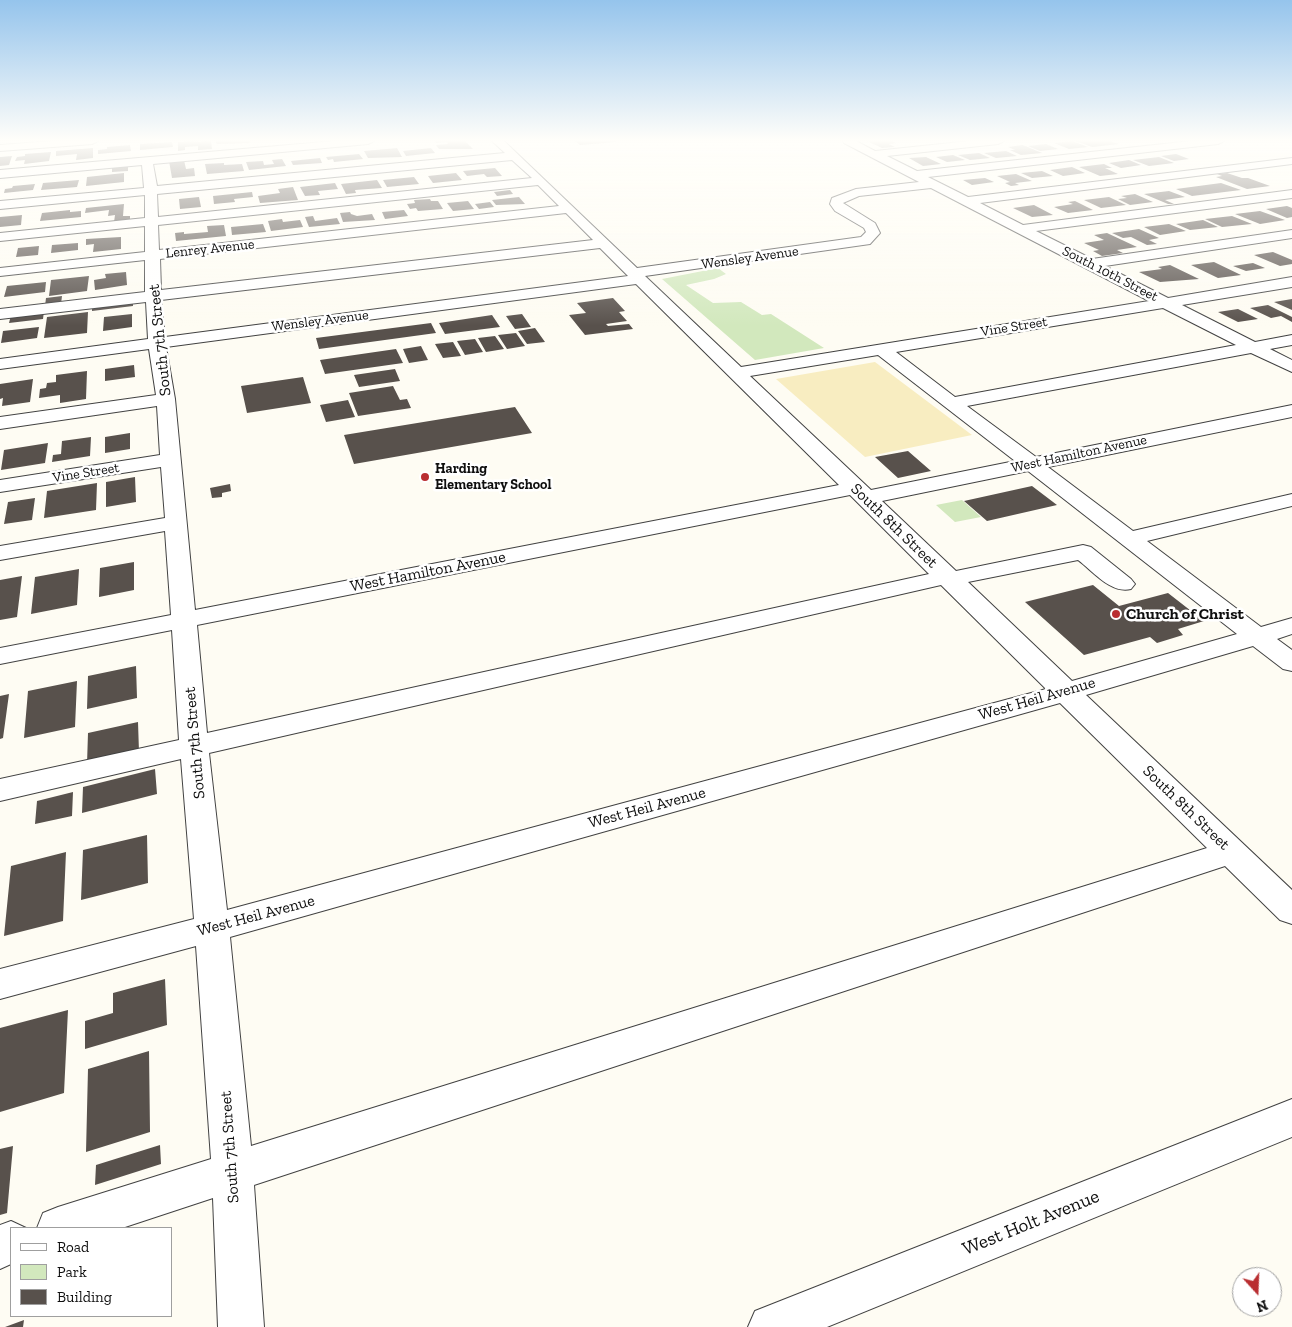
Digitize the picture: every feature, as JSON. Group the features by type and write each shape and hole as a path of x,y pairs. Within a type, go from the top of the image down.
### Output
{"street":[{"path":"0,205 23,203"},
{"name":"South 7th Street","path":"152,203 153,296 166,399 177,522 194,747 212,928 232,1173 242,1327"},
{"path":"0,237 328,203"},
{"name":"South 8th Street","path":"563,203 1292,911"},
{"name":"Wensley Avenue","path":"0,364 637,276 865,241 873,233 870,226 837,203"},
{"name":"South 10th Street","path":"969,203 1292,367"},
{"path":"1022,229 1223,203"},
{"name":"Lenrey Avenue","path":"0,272 569,209"},
{"path":"1090,264 1292,234"},
{"path":"0,314 603,243"},
{"name":"Vine Street","path":"736,373 1292,282"},
{"path":"952,403 1292,340"},
{"path":"881,349 1292,663"},
{"path":"0,423 166,399"},
{"name":"West Hamilton Avenue","path":"0,656 860,493 1032,464 1292,410"},
{"name":"Vine Street","path":"0,486 171,459"},
{"path":"1130,538 1292,500"},
{"path":"0,553 177,522"},
{"path":"0,790 948,578 1083,552 1123,584"},
{"name":"West Heil Avenue","path":"0,984 212,928 1066,691 1292,626"},
{"path":"61,1227 1232,852"},
{"name":"West Holt Avenue","path":"771,1327 1292,1118"}],"green space":[{"path":"718,268 726,274 714,279 686,285 713,303 741,302 762,315 771,314 824,348 755,360 662,279"},
{"path":"962,500 981,517 955,522 936,505"}],"sand":[{"path":"875,362 972,435 865,457 776,379"}],"building":[{"path":"179,203 200,203 201,207 180,209"},
{"path":"439,203 443,209 418,211 416,208 410,209 407,204"},
{"path":"447,203 469,203 474,209 453,211"},
{"path":"491,203 494,207 479,209 475,204"},
{"path":"494,203 525,204 496,205"},
{"path":"1070,203 1079,203 1093,210 1068,213 1054,207 1073,204"},
{"path":"1090,203 1122,203 1126,205 1101,208"},
{"path":"1126,203 1146,203 1130,205"},
{"path":"124,204 123,216 130,216 130,220 114,222 115,215 108,216 109,210 85,213 86,208"},
{"path":"1034,205 1053,215 1032,217 1013,208"},
{"path":"1287,206 1292,208 1292,217 1287,218 1266,209"},
{"path":"70,210 70,212 81,211 81,217 40,221 42,213"},
{"path":"404,210 408,216 385,219 382,212"},
{"path":"1260,211 1285,220 1260,224 1235,214"},
{"path":"350,212 357,216 372,214 375,220 343,222 340,213"},
{"path":"22,215 21,225 0,227 0,217"},
{"path":"313,216 315,221 337,218 340,224 309,227 305,217"},
{"path":"1232,216 1252,224 1222,227 1205,219"},
{"path":"282,219 283,222 300,220 303,227 271,231 268,221"},
{"path":"1203,220 1218,227 1190,230 1176,224"},
{"path":"263,224 266,232 232,235 231,227"},
{"path":"1169,224 1186,231 1160,235 1144,227"},
{"path":"224,225 226,236 176,241 175,233 208,232 207,226"},
{"path":"1139,229 1159,238 1149,240 1157,244 1147,245 1131,237 1123,238 1112,233"},
{"path":"1107,233 1137,247 1117,250 1123,253 1102,256 1093,251 1099,250 1084,243 1104,240 1094,235"},
{"path":"121,237 121,249 93,252 94,244 86,245 86,239"},
{"path":"78,243 78,250 51,253 52,245"},
{"path":"39,246 38,255 16,257 18,248"},
{"path":"1273,252 1292,260 1292,264 1280,266 1254,255"},
{"path":"1214,262 1241,275 1218,278 1191,265"},
{"path":"1253,263 1265,268 1246,271 1233,266"},
{"path":"1170,265 1199,279 1160,282 1139,272 1162,269 1158,267"},
{"path":"126,272 127,285 95,290 94,280 106,278 105,274"},
{"path":"89,276 87,291 49,296 51,280"},
{"path":"46,282 45,292 4,297 7,286"},
{"path":"62,296 61,304 45,306 46,298"},
{"path":"613,298 625,311 619,312 627,321 606,324 608,326 629,324 633,329 585,335 569,315 586,313 577,303"},
{"path":"1292,299 1292,310 1274,302"},
{"path":"133,301 133,306 92,311 92,306"},
{"path":"1268,305 1292,317 1292,322 1281,316 1271,318 1250,308"},
{"path":"1238,309 1258,319 1238,322 1218,312"},
{"path":"44,311 43,319 9,323 11,315"},
{"path":"88,312 87,333 44,338 47,317"},
{"path":"132,314 132,327 103,331 104,317"},
{"path":"522,314 531,327 515,329 506,316"},
{"path":"492,315 500,327 445,334 439,323"},
{"path":"431,323 436,333 319,349 316,338"},
{"path":"39,327 37,338 1,343 3,331"},
{"path":"535,328 545,342 527,344 518,331"},
{"path":"516,333 525,346 507,349 498,335"},
{"path":"495,336 504,349 486,352 478,338"},
{"path":"475,339 483,352 465,355 457,341"},
{"path":"453,342 461,356 443,358 435,344"},
{"path":"421,346 428,360 409,363 403,349"},
{"path":"396,349 403,363 325,374 320,360"},
{"path":"134,365 135,377 105,381 105,369"},
{"path":"395,369 400,381 359,387 354,375"},
{"path":"87,371 86,399 60,403 60,395 39,398 40,389 46,388 47,383 56,382 56,375"},
{"path":"303,377 311,403 247,413 241,386"},
{"path":"33,379 30,402 2,406 3,398 0,399 0,384"},
{"path":"393,386 400,400 407,399 411,408 358,416 349,393"},
{"path":"348,400 355,417 326,422 320,405"},
{"path":"515,407 532,433 354,464 344,435"},
{"path":"130,433 130,449 105,453 105,437"},
{"path":"91,437 90,456 52,462 53,455 61,454 62,441"},
{"path":"48,443 45,463 1,470 4,450"},
{"path":"908,451 931,471 898,478 875,457"},
{"path":"135,477 136,502 106,507 106,482"},
{"path":"97,483 96,510 44,518 47,491"},
{"path":"230,484 231,491 222,493 222,497 212,498 210,488"},
{"path":"1032,486 1057,505 987,521 964,501"},
{"path":"35,498 32,520 4,524 8,502"},
{"path":"134,562 134,590 99,597 100,568"},
{"path":"79,569 77,605 31,614 35,577"},
{"path":"22,576 17,617 0,620 0,580"},
{"name":"Church of Christ","path":"1093,585 1119,606 1168,593 1204,621 1178,629 1183,635 1157,643 1150,637 1084,655 1025,602"},
{"path":"136,666 137,698 87,709 88,676"},
{"path":"77,681 75,727 24,738 28,691"},
{"path":"9,694 3,738 0,739 0,696"},
{"path":"138,722 139,752 87,764 88,733"},
{"path":"155,769 157,794 82,813 83,787"},
{"path":"73,792 72,816 35,824 37,801"},
{"path":"147,835 148,883 81,900 83,850"},
{"path":"66,852 63,921 4,936 11,866"},
{"path":"165,979 167,1025 85,1049 85,1021 113,1013 113,993"},
{"path":"68,1010 64,1093 0,1112 0,1028"},
{"path":"149,1051 150,1132 86,1152 88,1069"},
{"path":"160,1145 161,1164 95,1185 96,1165"},
{"path":"13,1146 7,1213 0,1215 0,1149"},
{"path":"24,1320 23,1327 5,1327"}],"place":[{"name":"Harding Elementary School","path":"425,477"},
{"name":"Church of Christ","path":"1116,614"}]}
